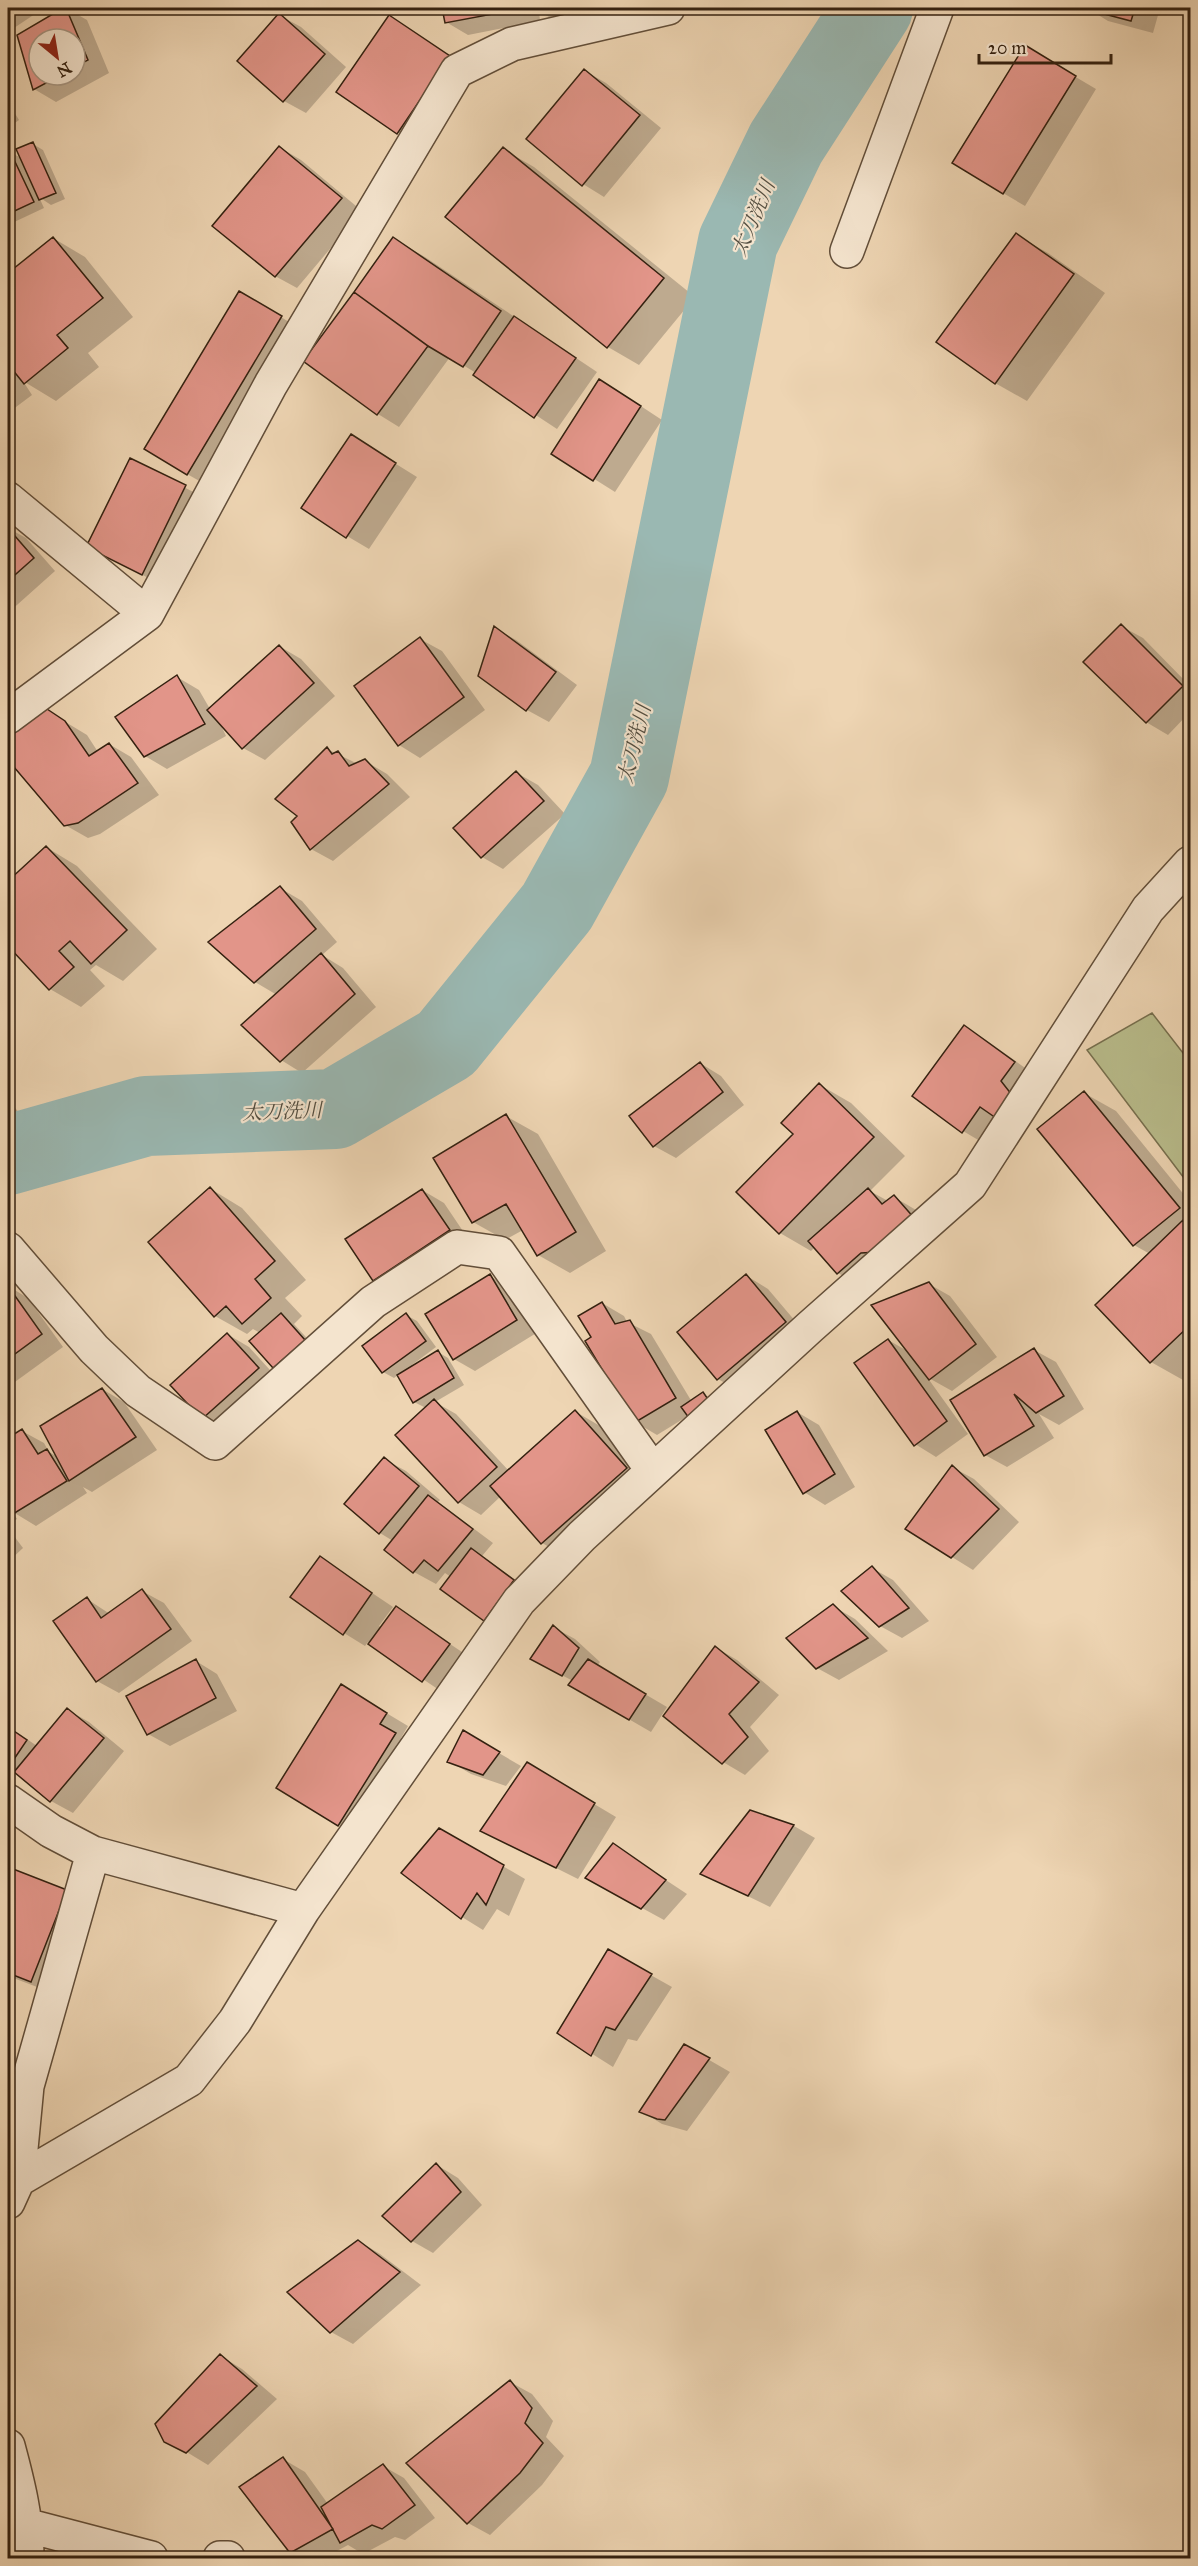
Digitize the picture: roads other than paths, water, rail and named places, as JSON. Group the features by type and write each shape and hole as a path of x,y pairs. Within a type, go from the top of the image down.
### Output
{"street":[{"path":"847,251 937,8"},
{"path":"8,717 147,614 271,384 457,71 512,44 656,9"},
{"path":"8,499 147,614"},
{"path":"13,2191 189,2080 235,2021 303,1910 519,1601 582,1536 810,1327 970,1185 1148,909 1191,863"},
{"path":"8,1249 93,1348 138,1391 215,1443 373,1302 457,1247 499,1253 653,1471"},
{"path":"8,1801 51,1831 93,1853 303,1910"},
{"path":"13,2191 27,2086 93,1853"},
{"path":"8,2445 21,2493 27,2559"},
{"path":"25,2525 151,2559"},
{"path":"220,2559 228,2559"}],"waterway":[{"name":"太刀洗川","path":"8,1155 146,1116 335,1109 446,1044 557,907 629,777 738,242 786,143 873,8"}]}
